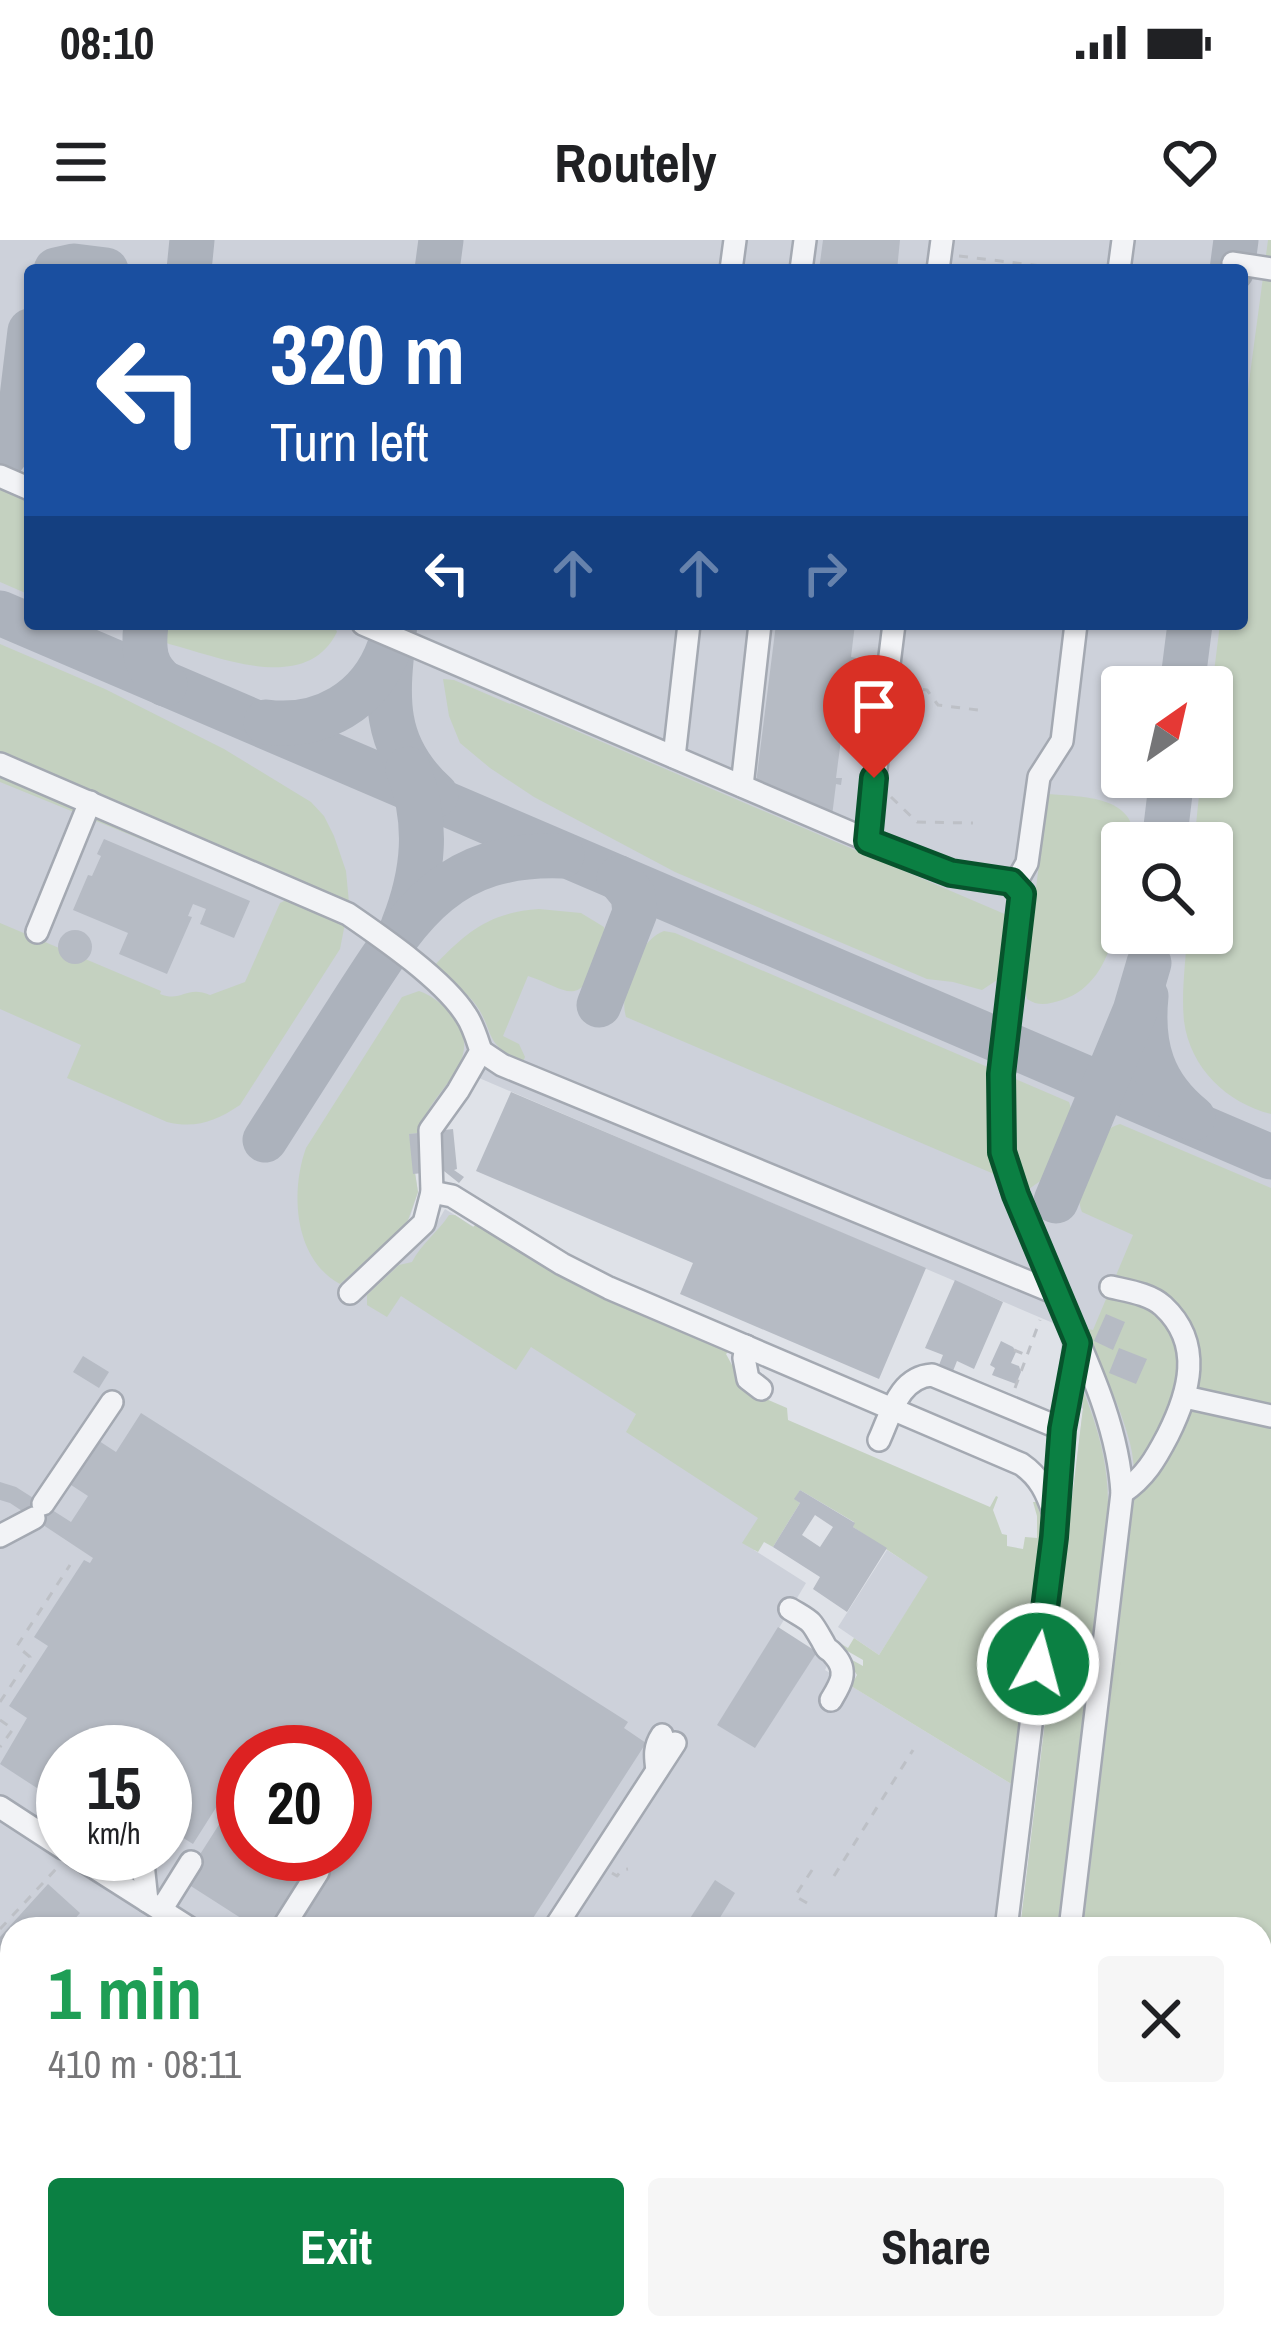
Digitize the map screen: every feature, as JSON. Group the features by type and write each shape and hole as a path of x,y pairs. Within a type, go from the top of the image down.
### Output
{"street":[{"path":"1233,263 1239,264"},
{"path":"377,630 868,841 951,873 1006,880 1022,894 1001,1074 1002,1152 1111,1426 1120,1458 1122,1493 1071,1917"},
{"path":"674,757 688,630"},
{"path":"742,786 759,630"},
{"path":"868,841 893,630"},
{"path":"1015,884 1026,867 1039,777 1062,741 1075,630"},
{"path":"0,764 348,914 392,944 457,1003 470,1018 482,1051 502,1065 1058,1294"},
{"path":"37,932 90,802"},
{"path":"350,1293 424,1222 432,1192 430,1130 482,1051"},
{"path":"432,1192 452,1196 547,1256 609,1288 1021,1464 1044,1487 1054,1514"},
{"path":"1111,1287 1162,1304 1186,1345 1191,1367 1185,1397 1149,1471 1122,1493"},
{"path":"1007,1917 1062,1429 1078,1343"},
{"path":"746,1346 748,1379 760,1389"},
{"path":"879,1440 912,1380 932,1375 1062,1429"},
{"path":"1185,1397 1271,1416"},
{"path":"0,1536 38,1511 112,1402"},
{"path":"790,1609 816,1625 824,1647 842,1667 843,1681 831,1700"},
{"path":"562,1917 657,1770 668,1739"},
{"path":"0,1807 36,1830"},
{"path":"115,1881 172,1917"},
{"path":"148,1881 154,1906"},
{"path":"154,1906 175,1881"},
{"path":"289,1917 313,1881"}],"path":[{"path":"945,255 1024,264"},
{"path":"903,687 927,691 938,704 986,711"},
{"path":"890,796 917,822 974,823"},
{"path":"1016,1386 1040,1320"},
{"path":"1015,1350 1026,1355"},
{"path":"0,1702 30,1657 16,1646 70,1565"},
{"path":"0,1720 13,1729 0,1748"},
{"path":"834,1876 913,1750"},
{"path":"806,1903 795,1895 816,1864"},
{"path":"11,1917 44,1881"}],"shaded area":[{"path":"0,240 1271,240 1271,1917 1021,1917 1083,1409 1057,1398 1061,1347 1053,1323 458,1069 423,1118 420,1133 409,1134 418,1192 410,1217 395,1236 410,1251 434,1228 445,1209 716,1378 800,1482 754,1550 806,1583 779,1628 829,1662 825,1670 1013,1785 996,1917 0,1917"},
{"path":"887,1550 929,1577 879,1655 838,1627"}],"green space":[{"path":"1271,240 1271,1114 1240,1101 1213,1081 1194,1054 1184,1021 1186,954 1233,954 1233,822 1196,822 1199,798 1233,798 1233,666 1215,666 1219,630 1248,630 1248,389"},
{"path":"0,488 12,488 24,493 24,592 0,582"},
{"path":"164,630 337,632 323,651 284,667 236,663 165,642"},
{"path":"0,644 105,689 224,749 311,802 334,836 346,871 349,903 340,949 240,1105 223,1115 197,1124 167,1122 67,1078 81,1045 0,1009 0,923 160,994 210,995 245,982 280,903 288,899 0,782"},
{"path":"443,679 511,703 1007,915 1000,978 982,990 927,979 675,872 534,797 460,743 449,716"},
{"path":"1048,794 1091,798 1117,807 1130,822 1101,822 1101,954 1107,955 1082,990 1062,1000 1040,1004 1027,999 1024,982"},
{"path":"539,909 581,913 604,927 605,937 589,977 576,990 528,976 503,1036 519,1044 523,1062 495,1043 472,1000 433,967 480,926 506,914"},
{"path":"664,931 1069,1102 1075,1121 1053,1172 1029,1189 626,1017 625,994 633,968 646,944"},
{"path":"419,991 440,1003 456,1021 464,1052 420,1133 409,1134 418,1192 408,1220 340,1284 325,1273 305,1242 298,1204 301,1165 306,1148 402,997"},
{"path":"1120,1124 1271,1188 1271,1917 1084,1917 1134,1500 1133,1457 1126,1428 1084,1328 1093,1330 1133,1235 1082,1212 1079,1201 1086,1161 1110,1129"},
{"path":"449,1215 473,1227 476,1224 558,1273 729,1351 732,1365 757,1395 787,1408 788,1420 990,1507 998,1497 993,1510 1002,1534 1007,1535 1007,1546 1023,1549 1025,1537 1037,1538 1036,1502 1042,1539 1013,1785 851,1686 857,1675 845,1656 863,1666 863,1660 832,1638 848,1648 854,1638 879,1655 928,1577 853,1527 854,1522 800,1490 795,1499 800,1503 773,1547 764,1542 758,1552 742,1543 758,1518 626,1432 636,1414 531,1347 516,1370 401,1296 387,1317 367,1305 367,1295 399,1265 412,1262"},
{"path":"1084,1393 1102,1448 1108,1504 1058,1917 1021,1917"}],"building":[{"path":"823,240 900,240 898,264 820,264"},
{"path":"775,630 854,630 851,657 856,658 850,664 844,717 850,718 849,725 843,724 836,778 842,778 841,785 836,784 832,816 756,783"},
{"path":"104,839 250,901 234,938 200,924 206,909 193,904 167,974 119,954 128,933 73,910 101,856 97,854"},
{"path":"75,930 87,935 92,947 87,959 75,964 63,959 58,947 63,935"},
{"path":"511,1092 926,1268 879,1379 680,1294 693,1263 476,1171"},
{"path":"453,1129 454,1170 464,1177 459,1183 444,1171 413,1174 409,1134"},
{"path":"955,1280 1003,1302 974,1369 957,1361 953,1371 939,1365 943,1355 925,1348"},
{"path":"1106,1314 1125,1322 1113,1350 1094,1341"},
{"path":"1001,1341 1016,1352 1011,1363 1021,1372 1016,1384 992,1375 995,1368 990,1365"},
{"path":"1119,1348 1147,1359 1136,1384 1109,1373"},
{"path":"83,1356 109,1372 99,1388 73,1372"},
{"path":"141,1413 628,1722 624,1728 646,1743 534,1917 296,1917 319,1881 372,1881 372,1725 216,1725 216,1808 193,1844 192,1725 36,1725 36,1787 0,1764 27,1718 9,1706 48,1646 34,1637 84,1560 90,1563 93,1558 0,1500 0,1482 71,1522 88,1496 68,1483 96,1439 116,1452"},
{"path":"800,1490 887,1548 847,1612 813,1589 820,1577 773,1547 800,1503 794,1499","holes":["815,1515 833,1527 820,1547 802,1535"]},
{"path":"778,1627 817,1652 755,1748 717,1725"},
{"path":"216,1829 216,1881 304,1881 281,1917 239,1917 183,1881 192,1881 192,1867"},
{"path":"715,1880 735,1893 720,1917 691,1917"},
{"path":"48,1884 80,1913 76,1917 18,1917"}],"taxiway":[{"path":"190,264 192,240"},
{"path":"438,264 441,240"},
{"path":"1233,264 1236,240"},
{"path":"0,461 17,439 24,381"},
{"path":"0,613 24,623"},
{"path":"40,630 1271,1157"},
{"path":"146,630 146,657 165,684"},
{"path":"394,630 389,695 396,737 404,756 436,795"},
{"path":"1185,666 1189,630"},
{"path":"266,722 306,721 341,707 370,683 389,648"},
{"path":"403,926 416,887 421,847 419,808 408,769"},
{"path":"1167,822 1169,798"},
{"path":"265,1140 390,946 433,897 487,866 562,856"},
{"path":"599,1005 635,912 633,895 619,878"},
{"path":"1056,1201 1135,1011 1149,963"},
{"path":"1146,996 1145,1032 1152,1063 1168,1092 1193,1118"}],"route":[{"path":"874,778 868,841 951,873 1006,880 1022,894 1001,1074 1002,1152 1078,1343 1062,1429 1038,1664"}]}
